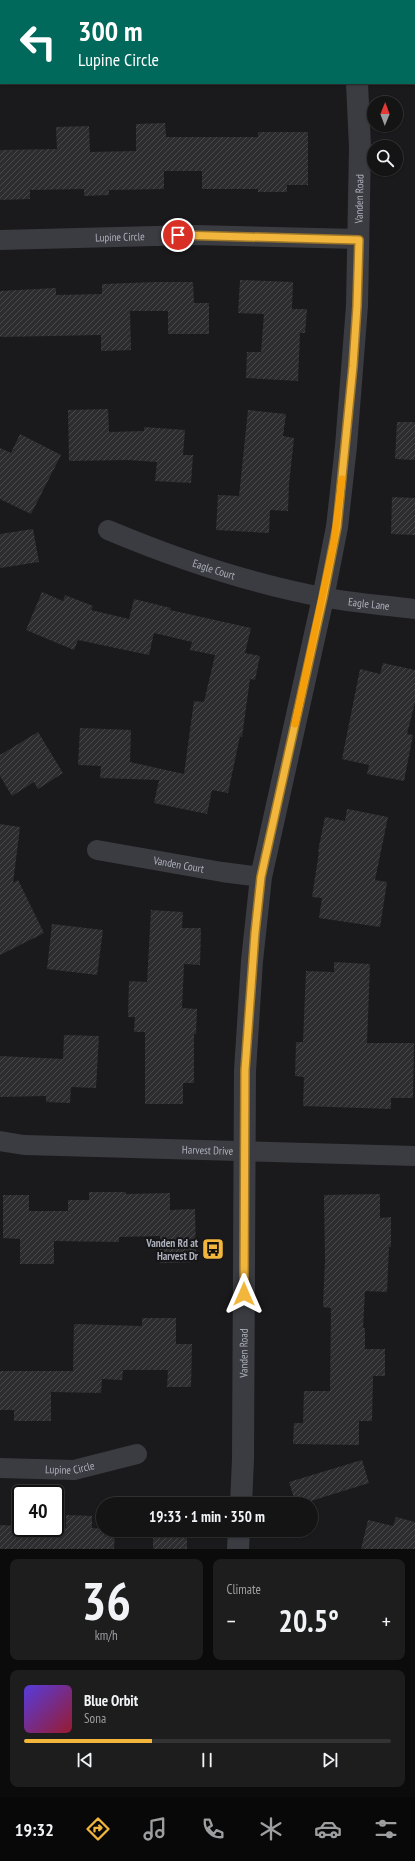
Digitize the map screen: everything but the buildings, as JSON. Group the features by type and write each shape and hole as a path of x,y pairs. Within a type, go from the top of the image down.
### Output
{"street":[{"name":"Vanden Road","path":"241,1497 243,1460 245,1070 251,976 261,877 323,598 337,527 346,446 357,306 360,147 357,84"},
{"name":"Lupine Circle","path":"0,240 194,235 359,240"},
{"name":"Eagle Court","path":"108,530 162,553 231,575 323,598"},
{"name":"Eagle Lane","path":"323,598 415,609"},
{"name":"Vanden Court","path":"97,850 222,872 261,877"},
{"name":"Harvest Drive","path":"0,1141 24,1145 244,1152 288,1151 415,1156"},
{"name":"Lupine Circle","path":"0,1468 74,1470 137,1454"},
{"path":"238,1549 239,1537"}],"slow traffic":[{"path":"295,724 337,527 342,479"}],"place":[{"name":"Vanden Rd at Harvest Dr","path":"213,1249"}],"route":[{"path":"178,235 359,240 353,366 337,527 323,598 261,877 252,961 245,1070 244,1294"}]}
